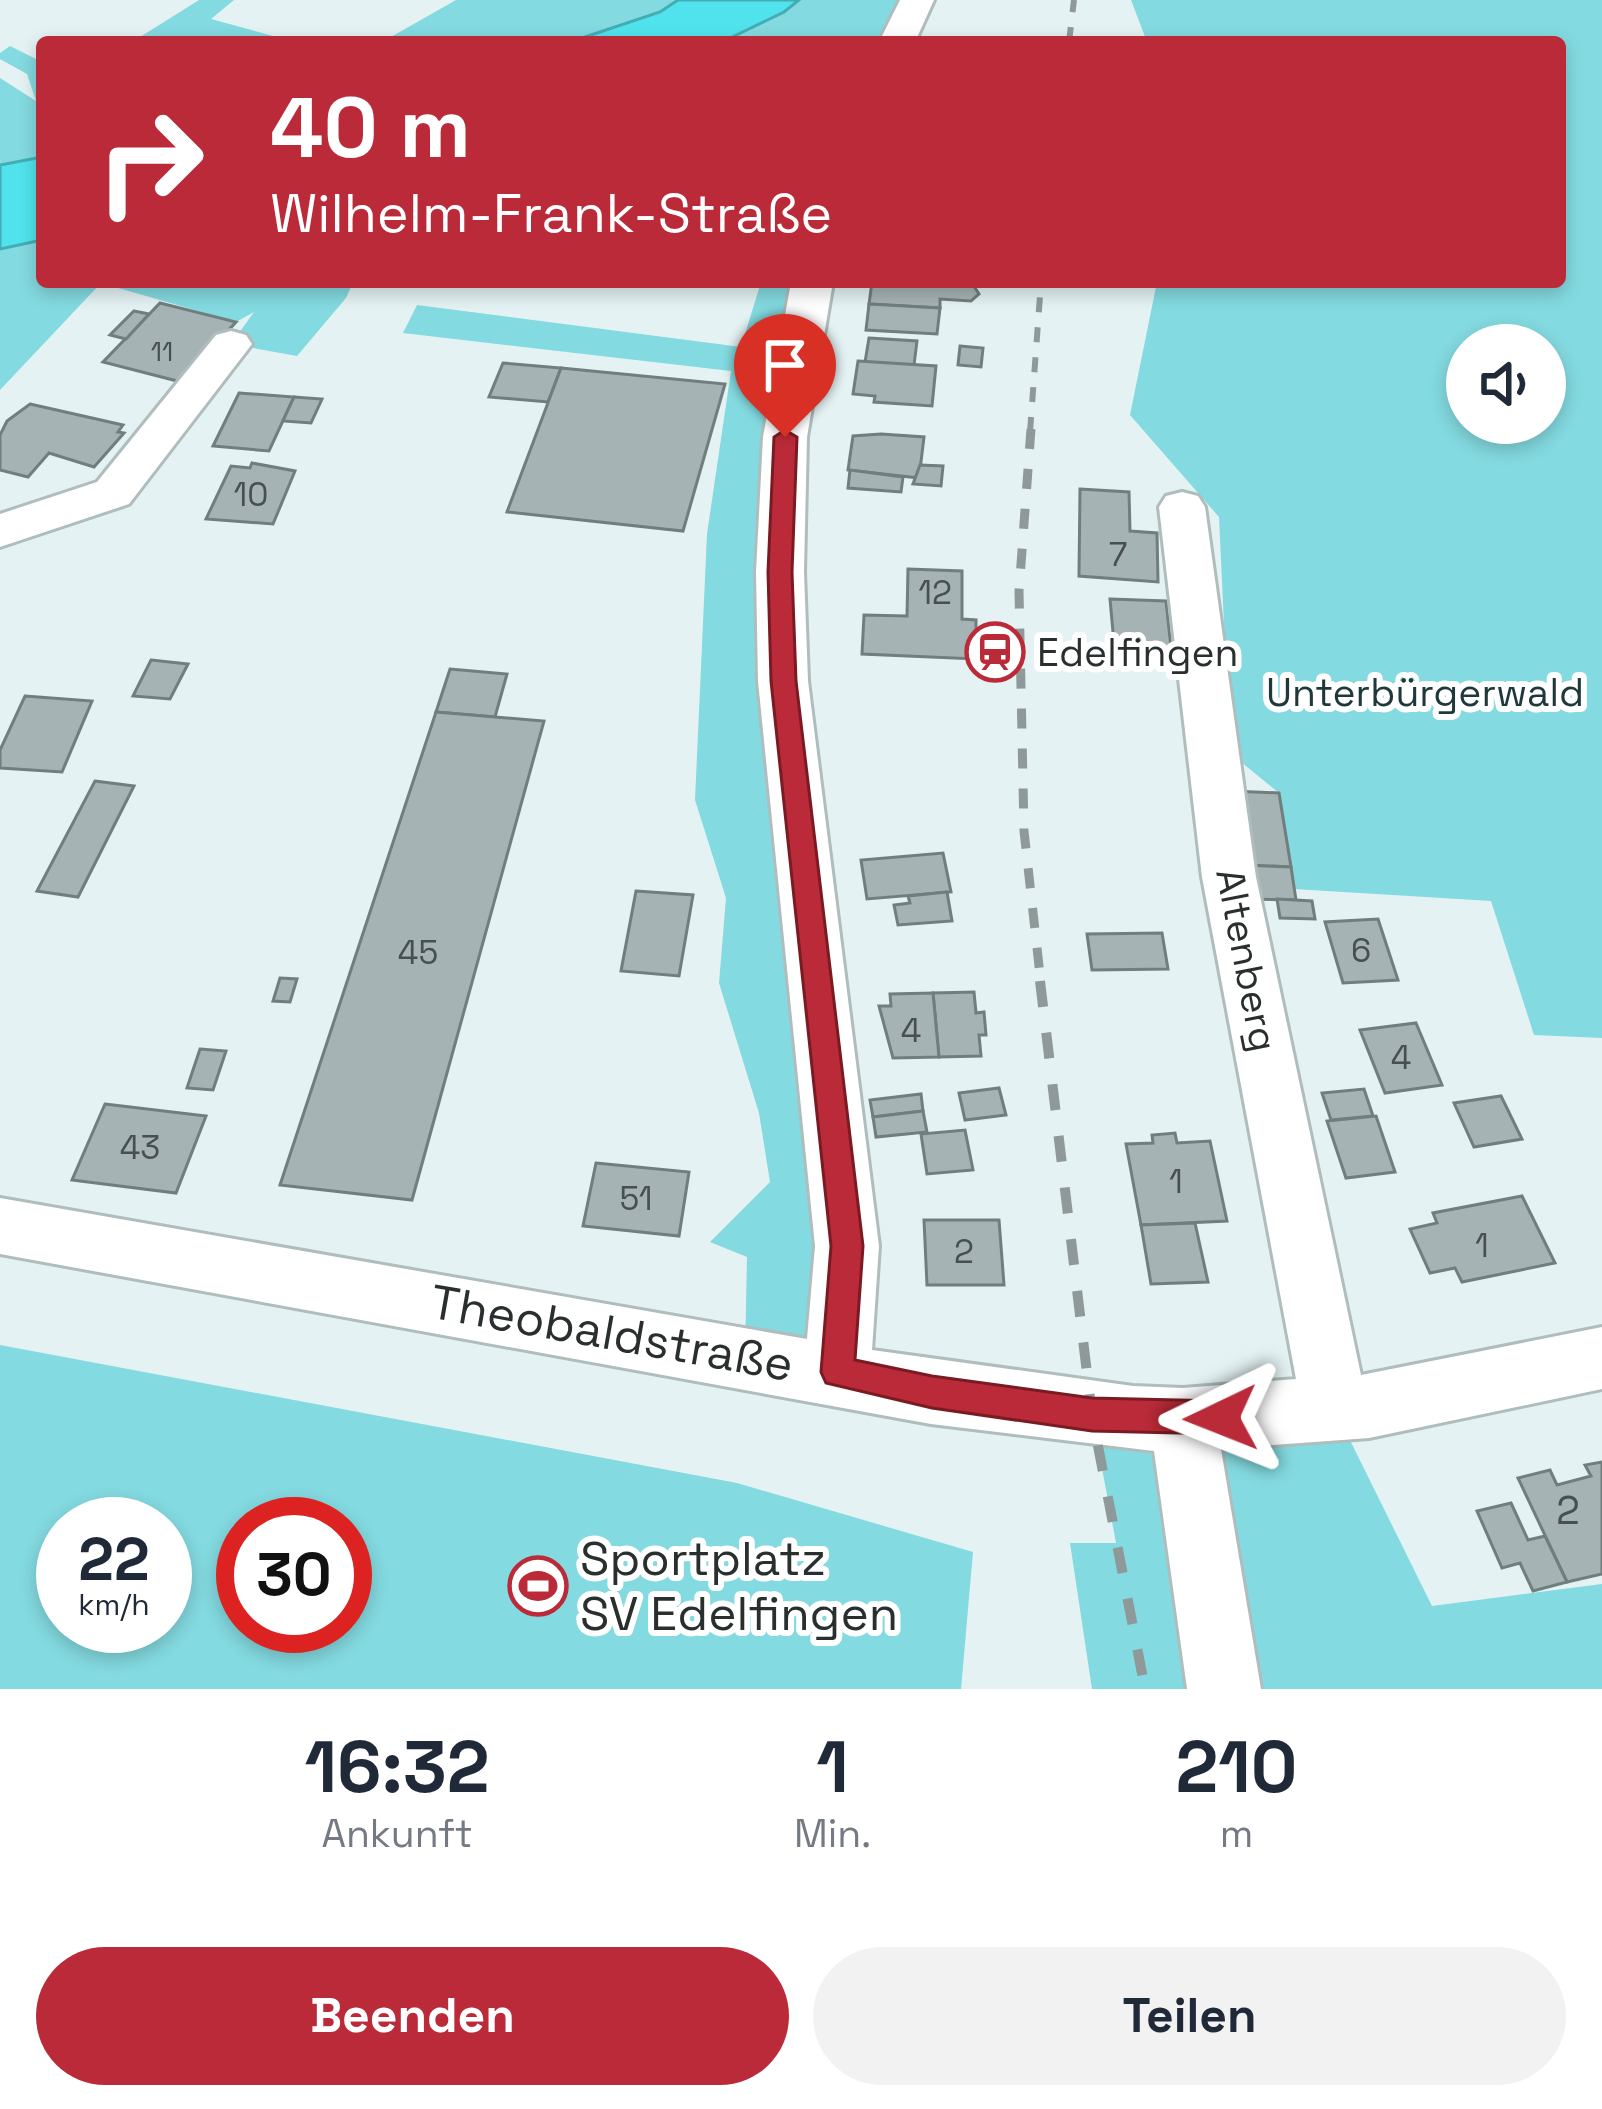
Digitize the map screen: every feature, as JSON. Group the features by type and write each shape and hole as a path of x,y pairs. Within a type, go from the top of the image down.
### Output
{"street":[{"path":"900,36 917,0"},
{"path":"811,288 785,437 780,572 783,681 847,1246 838,1372"},
{"path":"0,531 112,493 231,344"},
{"name":"Altenberg","path":"1181,507 1229,877 1352,1408"},
{"name":"Theobaldstraße","path":"0,1226 932,1392 1092,1415 1183,1420 1352,1408 1602,1358"},
{"path":"1183,1420 1224,1689"}],"green space":[{"path":"199,0 234,0 211,19 273,36 142,36"},
{"path":"456,0 678,0 644,18 583,36 393,36"},
{"path":"799,0 917,0 900,36 734,36"},
{"name":"Unterbürgerwald","path":"1131,0 1602,0 1602,1038 1534,1035 1491,901 1294,889 1279,793 1230,753 1219,517 1130,415 1156,288 1566,288 1566,36 1145,36"},
{"path":"10,46 36,59 36,101 27,74 0,59 0,53"},
{"path":"0,78 36,101 36,158 0,165"},
{"path":"36,241 36,288 96,288 0,390 0,249"},
{"path":"118,288 350,288 297,356 231,344 254,312 236,322"},
{"path":"759,288 810,288 765,435 758,571 837,1372 745,1356 747,1257 710,1242 770,1182 759,1113 719,983 726,898 695,800 707,534 731,371 403,333 417,305 741,347"},
{"name":"Sportplatz SV Edelfingen","path":"0,1345 737,1483 973,1552 961,1689 0,1689"},
{"path":"1335,1410 1432,1606 1602,1584 1602,1689 1092,1689 1070,1543 1116,1543 1092,1415"}],"shaded area":[{"path":"678,0 799,0 734,36 588,36 660,12"},
{"path":"36,158 36,241 0,249 0,165"}],"building":[{"path":"871,288 975,288 979,294 971,301 940,299 940,308 869,304"},
{"path":"160,303 236,322 181,382 103,362"},
{"path":"869,304 940,308 937,334 866,330"},
{"path":"134,311 149,314 126,339 110,335"},
{"path":"869,338 917,341 914,365 865,362"},
{"path":"960,346 983,348 981,367 958,365"},
{"path":"858,361 936,366 932,406 874,402 875,396 853,394"},
{"path":"503,363 561,368 548,402 489,397"},
{"path":"561,368 725,384 683,531 507,512"},
{"path":"239,393 294,397 269,451 213,446"},
{"path":"294,397 322,399 311,423 283,421"},
{"path":"30,404 123,425 118,432 124,433 94,467 49,453 28,477 0,470 0,435 7,421"},
{"path":"853,436 924,437 919,478 848,470"},
{"path":"252,463 295,471 273,524 206,519 231,466 250,468"},
{"path":"920,465 943,466 941,486 913,484"},
{"path":"850,470 903,477 901,492 848,488"},
{"path":"1080,489 1129,492 1130,531 1157,533 1158,582 1079,576"},
{"path":"908,569 962,571 962,619 976,620 976,659 862,654 864,615 907,616"},
{"path":"1110,599 1166,601 1173,667 1116,665"},
{"path":"151,660 188,664 170,699 133,696"},
{"path":"450,669 507,674 495,717 436,712"},
{"path":"25,696 92,701 62,772 0,768 0,750"},
{"path":"436,712 544,721 412,1200 280,1185"},
{"path":"95,781 134,786 78,897 37,891"},
{"path":"1232,791 1279,793 1291,867 1243,865"},
{"path":"943,853 951,892 867,899 861,860"},
{"path":"1243,865 1291,867 1296,900 1247,899"},
{"path":"636,891 693,895 679,976 621,971"},
{"path":"947,892 952,921 898,925 894,905 910,903 908,896"},
{"path":"1277,899 1312,901 1315,919 1280,918"},
{"path":"1378,919 1398,980 1343,983 1325,922"},
{"path":"1162,933 1168,969 1092,970 1087,934"},
{"path":"280,978 297,979 290,1002 273,1001"},
{"path":"974,992 976,1013 984,1012 981,1056 939,1057 933,993"},
{"path":"933,993 939,1057 893,1058 879,1006 891,1006 890,994"},
{"path":"1416,1023 1442,1085 1385,1093 1360,1030"},
{"path":"200,1049 226,1051 213,1090 187,1088"},
{"path":"999,1088 1006,1115 965,1120 959,1093"},
{"path":"1364,1089 1373,1116 1331,1120 1322,1093"},
{"path":"921,1094 923,1111 873,1117 870,1100"},
{"path":"1501,1096 1522,1139 1474,1147 1454,1103"},
{"path":"105,1104 206,1116 176,1193 72,1180"},
{"path":"923,1111 927,1132 876,1137 873,1117"},
{"path":"1376,1116 1395,1172 1346,1178 1327,1121"},
{"path":"965,1130 973,1170 927,1174 921,1134"},
{"path":"1175,1133 1177,1143 1210,1141 1227,1221 1141,1225 1126,1144 1153,1143 1152,1135"},
{"path":"596,1163 689,1172 679,1236 583,1226"},
{"path":"1522,1196 1555,1263 1462,1282 1455,1268 1430,1273 1410,1229 1437,1223 1433,1213"},
{"path":"924,1220 999,1220 1004,1285 927,1285"},
{"path":"1195,1223 1208,1282 1151,1284 1141,1225"},
{"path":"1602,1462 1602,1574 1567,1582 1518,1478 1550,1470 1557,1485 1591,1476 1585,1465"},
{"path":"1511,1503 1528,1540 1545,1536 1567,1582 1533,1591 1520,1563 1502,1568 1477,1511"}],"railway":[{"path":"1070,36 1074,0"},
{"path":"1030,432 1041,288"},
{"path":"1031,429 1019,591 1024,831 1041,984"},
{"path":"1040,981 1092,1415 1145,1689"}],"place":[{"name":"Edelfingen","path":"995,652"},
{"name":"Sportplatz SV Edelfingen","path":"538,1586"}],"route":[{"path":"785,437 780,502 783,681 847,1246 838,1372 932,1392 1092,1415 1221,1418"}]}
